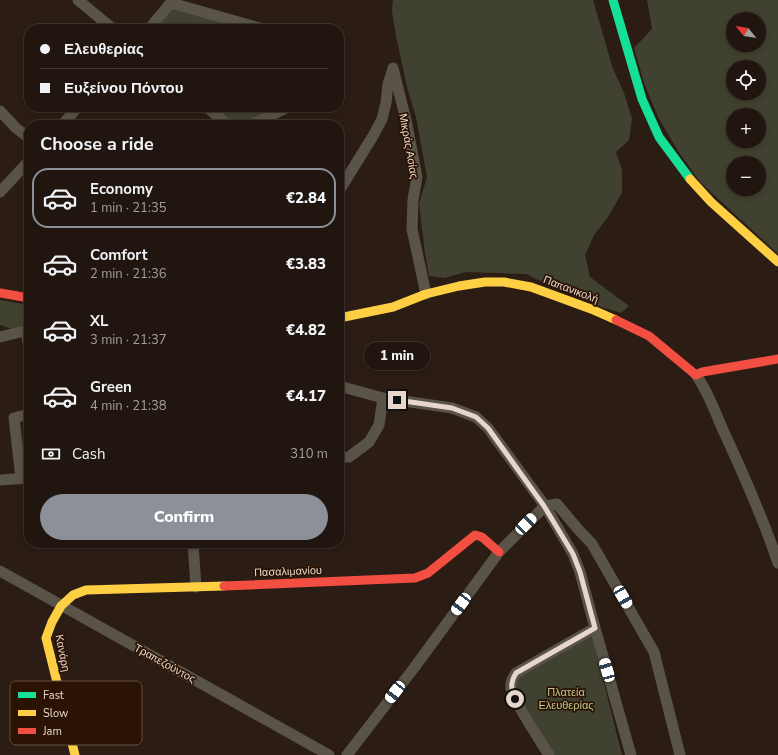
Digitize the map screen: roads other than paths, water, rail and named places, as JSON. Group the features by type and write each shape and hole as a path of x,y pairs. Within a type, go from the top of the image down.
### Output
{"street":[{"path":"78,0 106,24"},
{"path":"613,0 642,99 659,137 678,165 707,198 726,217 778,262"},
{"path":"153,24 172,2 246,24"},
{"name":"Μικράς Ασίας","path":"344,183 382,119 386,103 388,84 393,68 406,120 417,177 413,200 412,229 426,294"},
{"path":"0,110 16,128 24,134"},
{"path":"66,120 74,112"},
{"path":"213,112 222,120"},
{"path":"261,120 278,112"},
{"path":"0,192 24,166"},
{"name":"Παπανικολή","path":"344,317 393,307 426,294 459,286 485,282 504,282 531,287 591,309 649,336 696,375"},
{"path":"0,293 24,297"},
{"path":"0,330 6,336 24,331"},
{"path":"778,359 702,372 696,375 705,390 740,467 778,563"},
{"path":"344,387 383,398 452,408 476,417 488,428 544,506 573,554 580,572 631,755"},
{"path":"344,458 349,457 369,442 379,425 383,398"},
{"path":"24,415 14,418 24,473"},
{"path":"0,480 24,478"},
{"path":"347,755 414,668 499,552 544,506 557,504 592,544 654,652 680,755"},
{"name":"Πασαλιμανίου","path":"62,606 77,592 86,590 415,578 428,573 475,535 482,537 499,552"},
{"path":"193,548 196,587"},
{"name":"Τραπεζούντος","path":"0,571 329,755"},
{"name":"Κανάρη","path":"57,681 46,638 47,631 62,606"},
{"path":"549,755 515,699 511,689 511,680 516,673 595,628"},
{"name":"Κανάρη","path":"73,745 75,755"}],"park label":[{"name":"Πλατεία Ελευθερίας","path":"566,698"}]}
